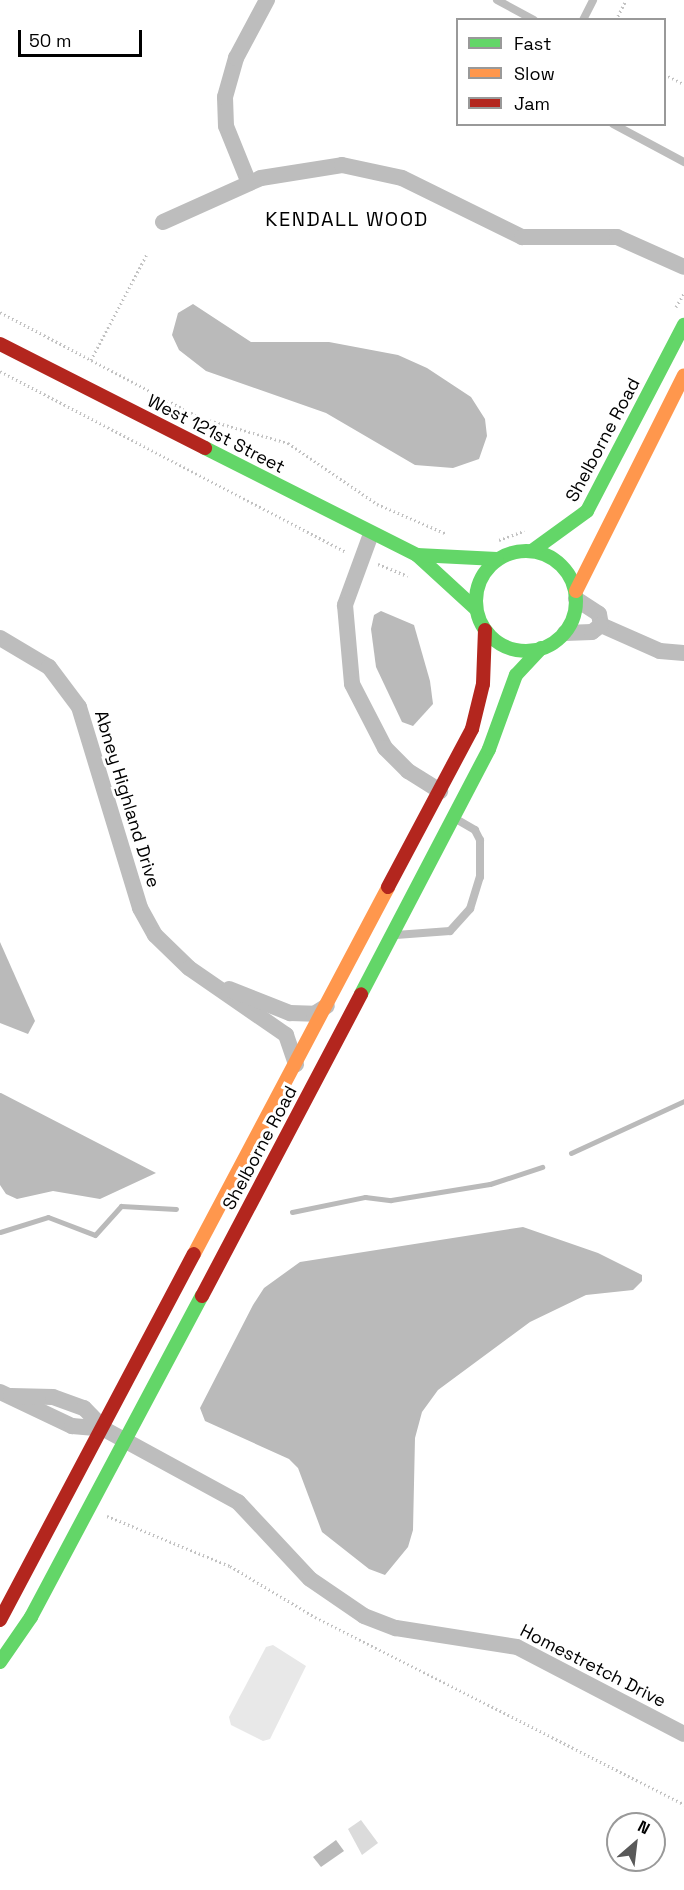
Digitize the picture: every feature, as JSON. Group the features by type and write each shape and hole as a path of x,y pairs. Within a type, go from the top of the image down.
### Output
{"street":[{"path":"249,183 226,126 225,97 236,58 267,0"},
{"path":"163,222 249,183 315,167 370,170 402,178 522,237 617,237 684,267"},
{"name":"Shelborne Road","path":"532,551 586,512 684,325"},
{"name":"West 121st Street","path":"0,344 371,534 417,555 476,609"},
{"path":"565,633 576,595 684,375"},
{"path":"371,534 360,557 345,605 352,684 385,748 408,771 440,791"},
{"path":"532,551 558,562 576,595 599,614 601,625 592,632 565,633 542,648 508,647 485,630 476,609 481,578 497,559 532,551"},
{"name":"West 121st Street","path":"417,555 432,552 474,561 497,559"},
{"path":"601,625 660,651 684,653"},
{"name":"Shelborne Road","path":"0,1662 31,1617 116,1435 296,1064 440,791 477,712 485,630"},
{"name":"Abney Highland Drive","path":"0,638 49,667 70,691 140,908 172,955 286,1035 296,1064"},
{"name":"Shelborne Road","path":"0,1620 116,1435 392,935 489,749 509,687 542,648"},
{"name":"Abney Highland Drive","path":"208,981 290,1013 314,1014 327,1006"},
{"path":"6,1394 72,1426 116,1435"},
{"name":"Homestretch Drive","path":"116,1435 238,1502 310,1579 350,1609 396,1628 518,1647 684,1734"}],"lane":[{"path":"497,0 530,18"},
{"path":"584,18 593,0"},
{"path":"617,126 684,162"},
{"path":"392,935 450,931 470,909 480,877 480,840 475,830 453,818"}],"path":[{"path":"617,18 626,0"},
{"path":"666,75 684,84"},
{"path":"91,360 147,254"},
{"path":"0,312 201,418 288,442 377,504 457,540"},
{"path":"0,370 360,557 417,581"},
{"path":"489,544 536,529"},
{"path":"105,1515 230,1566 315,1617 684,1804"}],"shaded area":[{"path":"193,304 251,342 329,342 398,355 427,368 471,397 485,419 487,436 479,459 453,468 415,465 326,413 206,371 179,350 172,335 178,313"},
{"path":"381,611 414,625 430,681 433,704 413,726 402,722 376,667 371,629 374,615"},
{"path":"0,942 35,1021 28,1034 0,1023"},
{"path":"0,1093 156,1173 100,1199 53,1191 17,1199 6,1194 0,1185"},
{"path":"523,1227 598,1253 642,1275 642,1281 633,1290 586,1295 530,1322 438,1390 422,1412 415,1438 413,1530 408,1547 385,1575 369,1569 322,1532 298,1468 289,1459 205,1421 200,1408 264,1288 300,1262"},
{"path":"273,1645 306,1666 270,1739 263,1741 231,1725 229,1717 266,1647"},
{"path":"336,1840 344,1851 321,1867 313,1857"}],"building":[{"path":"361,1820 378,1843 362,1855 348,1829"}],"waterway":[{"path":"571,1153 684,1101"},
{"path":"292,1212 365,1197 391,1200 490,1184 542,1167"},
{"path":"0,1232 48,1217 95,1235 121,1206 176,1209"}],"traffic: fast":[{"path":"532,551 587,511 684,325"},
{"path":"205,448 417,555 476,609"},
{"path":"526,551 554,559 568,573 576,601 568,629 554,643 526,651 498,643 484,629 476,601 484,573 498,559 526,551"},
{"path":"417,555 497,559"},
{"path":"361,994 489,749 516,675 541,648"},
{"path":"0,1662 31,1617 202,1296"}],"traffic: slow":[{"path":"576,591 684,375"},
{"path":"194,1254 388,887"}],"traffic: jam":[{"path":"0,344 205,448"},
{"path":"388,887 472,729 483,684 485,630"},
{"path":"202,1296 361,994"},
{"path":"0,1620 194,1254"}],"district":[{"name":"KENDALL WOOD","path":"347,219"}]}
